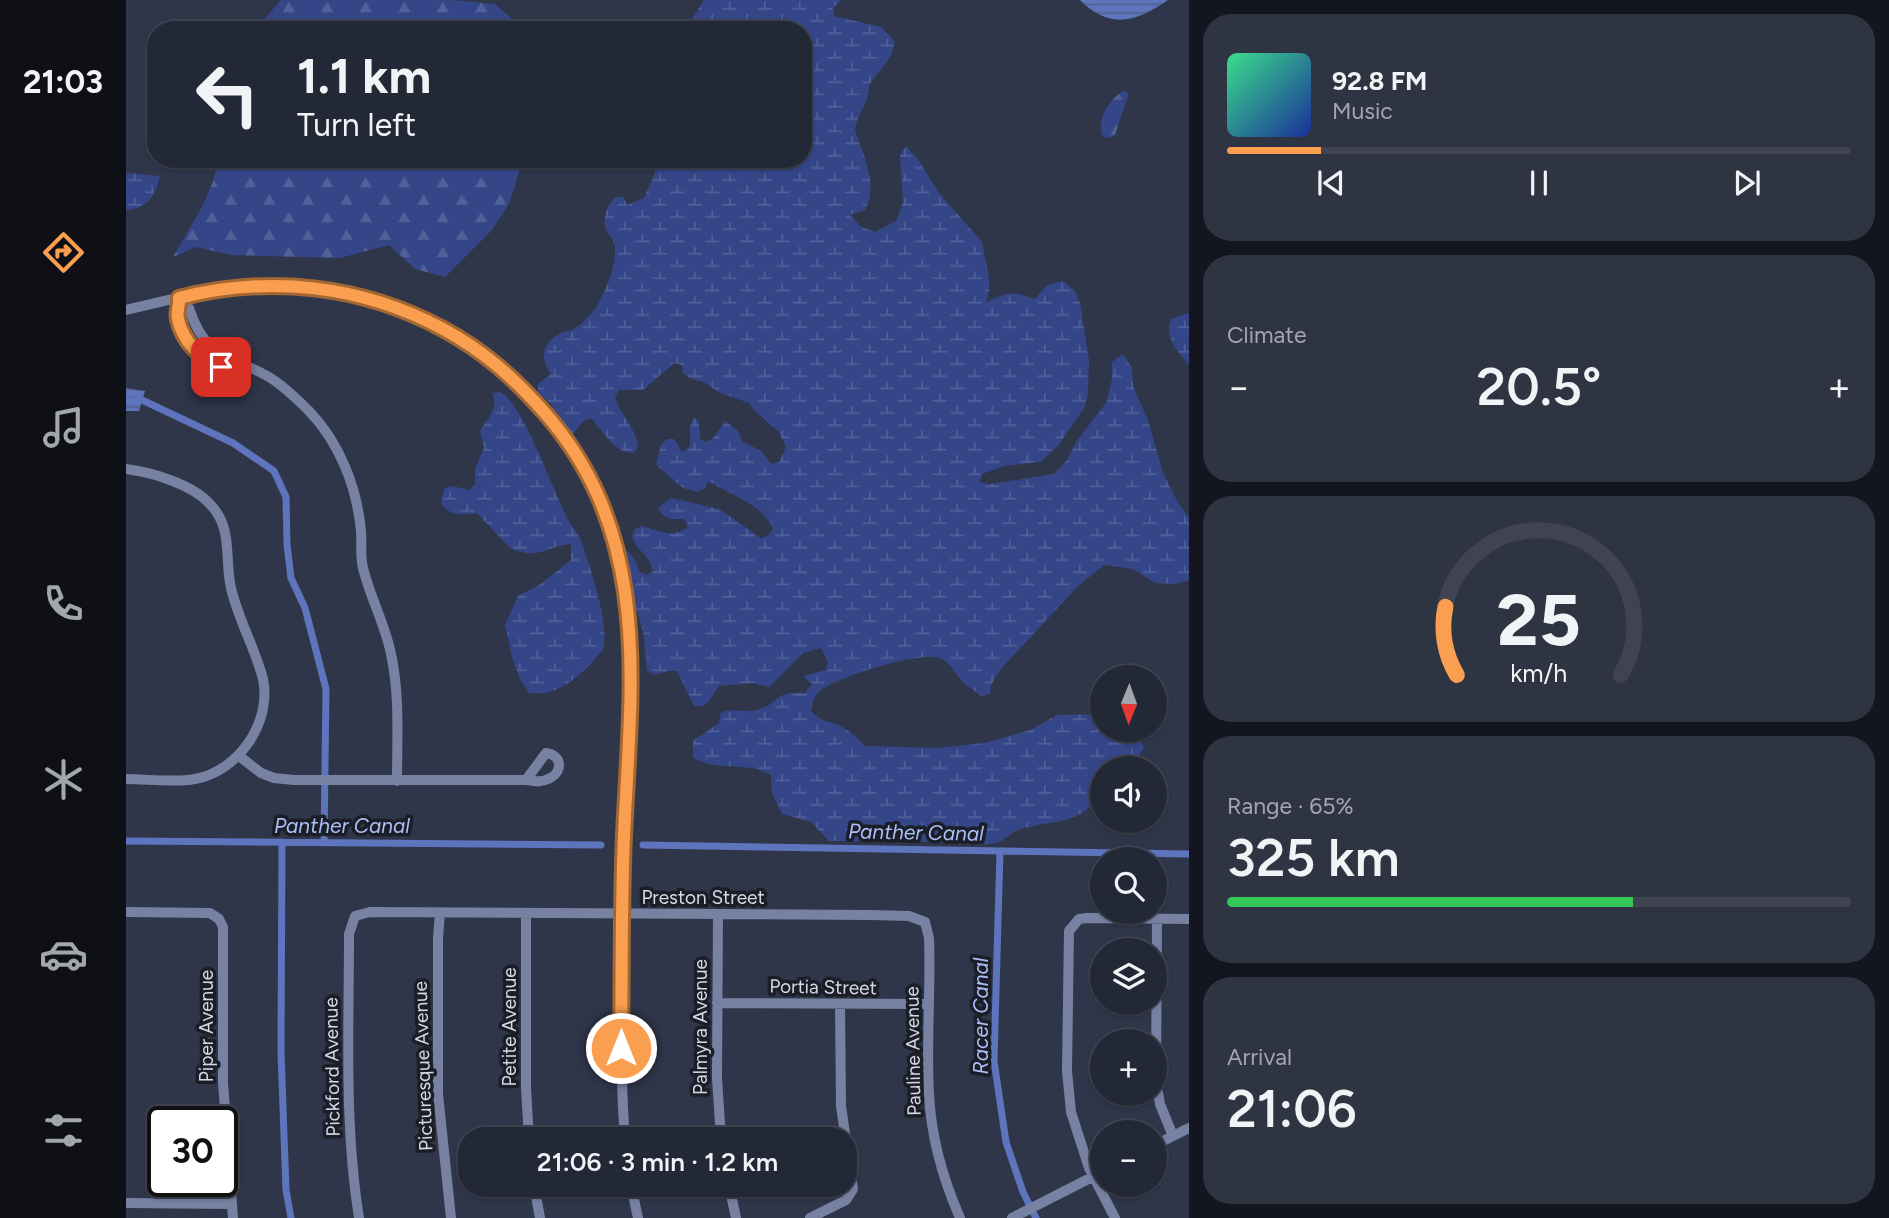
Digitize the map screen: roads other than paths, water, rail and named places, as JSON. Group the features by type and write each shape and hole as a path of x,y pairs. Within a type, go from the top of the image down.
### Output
{"street":[{"path":"126,310 245,286 294,286 334,289 407,311 465,341 510,375 565,436 586,470 606,515 621,561 629,614 630,717 622,915 621,1076 624,1127"},
{"path":"179,301 189,308 195,329 203,340 217,352 282,386 310,413 339,454 350,481 361,532 362,567 387,638 394,668 397,781"},
{"path":"179,301 178,320 192,348 205,361 231,369 247,366"},
{"path":"192,348 203,340"},
{"path":"126,469 150,473 191,491 208,501 223,524 228,542 231,589 259,667 264,689 260,721 239,756 210,774 196,779 126,779"},
{"path":"239,756 261,773 274,778 315,782 526,780"},
{"name":"Piper Avenue","path":"126,912 210,913 219,919 223,927 223,1082 233,1218"},
{"name":"Preston Street","path":"355,916 370,912 909,916 925,922"},
{"name":"Picturesque Avenue","path":"440,913 438,1094 451,1218"},
{"name":"Petite Avenue","path":"526,914 528,1127"},
{"name":"Palmyra Avenue","path":"718,915 717,1078 720,1127"},
{"name":"Pickford Avenue","path":"355,916 349,927 349,1118 359,1218"},
{"path":"1090,919 1079,919 1069,930 1067,1071 1069,1100 1079,1143 1090,1161"},
{"path":"1167,919 1189,919"},
{"name":"Pauline Avenue","path":"925,922 929,938 929,1096 944,1177 960,1218"},
{"path":"1157,924 1156,1082 1160,1104 1173,1136"},
{"name":"Portia Street","path":"717,1003 929,1004"},
{"path":"810,1218 846,1200 853,1189 841,1106 840,1004"},
{"path":"1167,1139 1189,1128"},
{"path":"1013,1218 1090,1178"},
{"path":"536,1197 540,1218"},
{"path":"634,1197 638,1218"},
{"path":"732,1197 736,1218"},
{"path":"1107,1197 1115,1218"},
{"path":"126,1203 230,1204"}],"waterway":[{"path":"126,402 142,400 233,443 274,471 286,497 291,578 305,608 326,689 324,843"},
{"name":"Panther Canal","path":"126,841 601,845"},
{"path":"282,842 281,1053 286,1190 291,1218"},
{"name":"Panther Canal","path":"643,845 1189,854"},
{"name":"Racer Canal","path":"1000,851 994,1061 1006,1142 1023,1192 1036,1218"}]}
